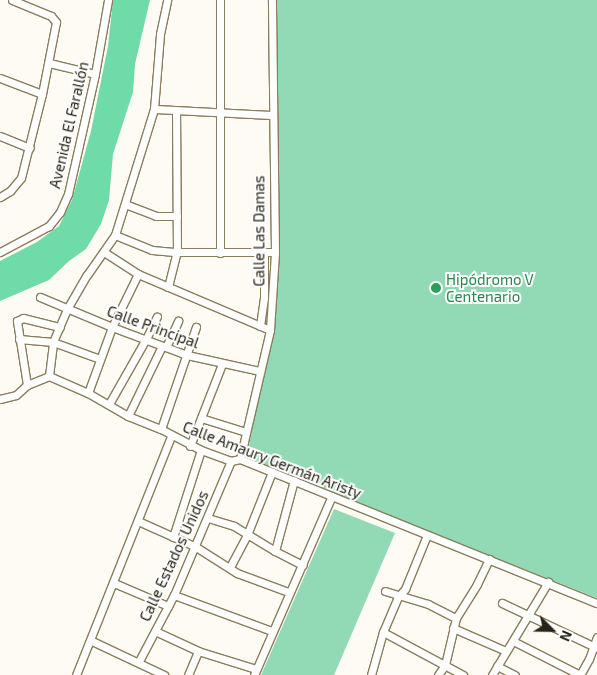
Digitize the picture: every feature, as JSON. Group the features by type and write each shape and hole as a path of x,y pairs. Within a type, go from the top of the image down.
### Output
{"street":[{"path":"0,197 10,192 21,178 30,148 56,22 54,19 12,0"},
{"name":"Avenida El Farallón","path":"0,252 44,230 60,212 71,187 95,74 108,0"},
{"path":"0,399 16,395 27,386 49,376 54,342 68,309 87,275 115,235 154,109 160,34 167,0"},
{"path":"220,0 220,254"},
{"name":"Calle Las Damas","path":"240,459 270,330 275,252 272,0"},
{"path":"49,63 95,74"},
{"path":"0,78 42,94"},
{"path":"154,109 176,112 186,109 221,114 272,115"},
{"path":"168,287 177,252 176,112"},
{"path":"0,136 30,148"},
{"path":"125,204 156,216 177,216"},
{"path":"115,235 152,250 220,254 275,252"},
{"path":"104,252 138,274 270,330"},
{"path":"260,326 264,298 264,252"},
{"path":"88,393 112,327 138,274"},
{"name":"Calle Principal","path":"40,297 187,355 260,371"},
{"path":"109,404 157,316"},
{"path":"27,386 17,321 20,318 60,327"},
{"path":"128,416 178,321"},
{"path":"161,429 196,327"},
{"path":"19,339 54,342 100,360"},
{"path":"190,446 222,364"},
{"name":"Calle Amaury Germán Aristy","path":"49,376 88,393 128,416 161,429 190,446 230,462 240,459 597,603"},
{"path":"201,418 246,432"},
{"path":"76,675 92,641 172,436"},
{"path":"173,536 201,450"},
{"name":"Calle Estados Unidos","path":"139,661 174,595 196,547 230,462"},
{"path":"230,567 247,535 272,472"},
{"path":"275,551 294,480"},
{"path":"155,631 198,651 255,672 288,592 303,565 332,496"},
{"path":"208,518 234,526 275,551 303,565"},
{"path":"138,521 196,547 237,573 288,592"},
{"path":"371,675 383,632 398,597 405,589 427,535"},
{"path":"438,675 445,665 456,618 477,584 489,559"},
{"path":"492,675 548,582"},
{"path":"114,583 168,606"},
{"path":"385,591 398,597 428,604 456,618"},
{"path":"174,595 272,631"},
{"path":"502,603 595,648"},
{"path":"453,628 506,652"},
{"path":"383,632 463,675"},
{"path":"513,641 580,675 595,648 597,637"},
{"path":"92,641 139,661 164,675"},
{"path":"188,675 198,651"},
{"path":"497,666 514,675"}],"green space":[{"path":"113,0 150,0 135,64 133,92 113,154 109,200 101,224 86,249 69,261 49,280 0,301 0,261 37,242 59,226 72,200 91,131 108,46"},
{"name":"Hipódromo V Centenario","path":"275,0 597,0 597,598 252,461 247,455 273,326"},
{"path":"334,509 395,533 334,675 261,675"}],"place":[{"name":"Hipódromo V Centenario","path":"436,288"}]}
